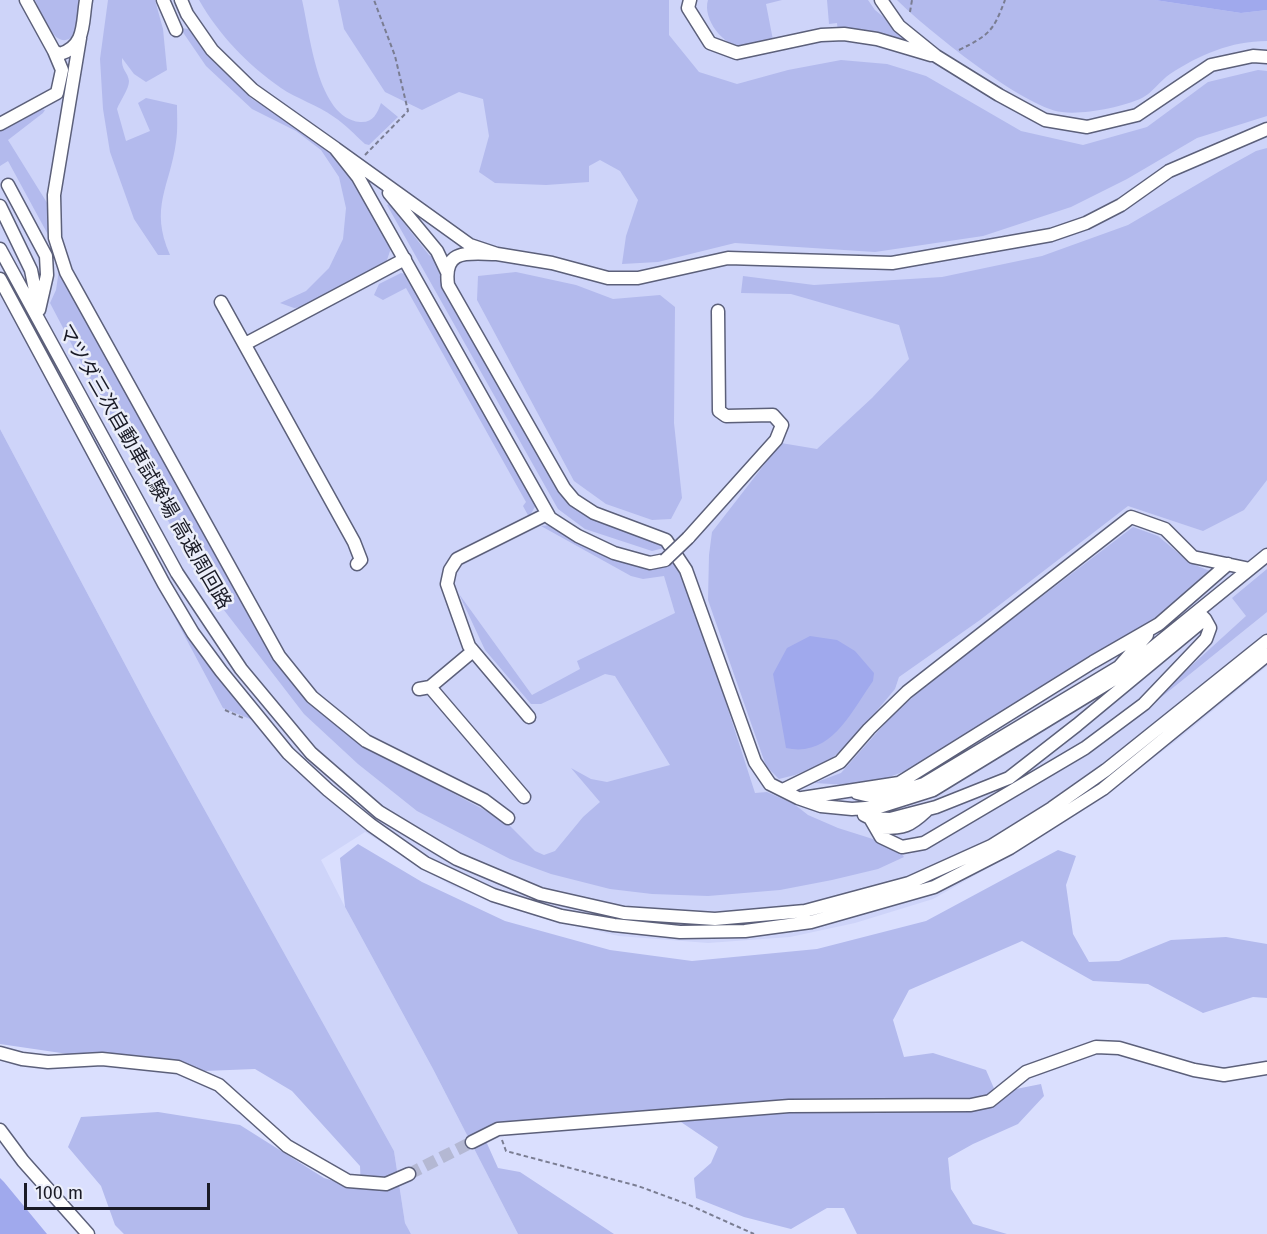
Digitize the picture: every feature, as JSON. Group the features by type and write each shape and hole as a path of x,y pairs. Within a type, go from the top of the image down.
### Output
{"street":[{"path":"0,124 57,93 62,70 26,0"},
{"path":"86,0 54,195 55,238 66,272 274,646 292,672 312,696 366,741 484,800 508,818"},
{"path":"163,0 176,30"},
{"path":"181,0 187,14 212,50 253,90 470,245 497,254 552,264 608,278 638,278 728,258 892,263 1051,235 1086,223 1121,205 1169,171 1267,129"},
{"path":"690,0 688,8 710,43 737,53 821,35 844,34 877,39 936,56"},
{"path":"881,0 899,26 936,56 999,95 1045,120 1087,127 1137,115 1211,65 1253,56 1267,57"},
{"path":"54,51 60,54 72,51 80,38"},
{"path":"335,148 358,177 547,514 578,536 614,553 650,563 664,560 688,538 776,440 782,425 773,415 726,416 719,411 718,311"},
{"path":"377,178 437,251 447,272"},
{"path":"8,184 46,256 47,276 39,310"},
{"path":"0,206 31,270 42,328"},
{"name":"マツダ三次自動車試験場 高速周回路","path":"0,249 177,573 241,669 311,753 379,812 457,860 540,894 624,913 715,919 805,912 909,883 991,846 1052,808 1106,770 1267,641"},
{"path":"497,254 460,254 450,261 447,272 448,285 564,488 574,500 594,513 666,540 686,570 755,762 770,784 821,806 852,809 879,807 933,790 1113,680 1201,615"},
{"path":"245,344 405,259"},
{"path":"0,279 164,584 193,633 221,671 288,753 328,790 371,825 425,863 492,896 561,916 614,925 680,932 745,931 811,922 934,887 1010,848 1103,789 1267,655"},
{"path":"221,302 354,542 361,560 357,564"},
{"path":"529,717 469,646 447,584 450,570 457,559 547,514"},
{"path":"783,790 840,762 869,729 907,692 1131,517 1165,529 1192,557 1250,569"},
{"path":"852,809 870,818 890,819 928,809 1009,778 1077,725 1267,555"},
{"path":"798,798 852,792 899,783 1094,662 1154,628 1228,564"},
{"path":"870,818 881,837 902,847 924,843 1076,754 1144,704 1206,639 1210,628 1201,615"},
{"path":"473,651 425,688 524,797"},
{"path":"471,1142 498,1129 789,1106 971,1105 990,1101 1026,1072 1096,1047 1119,1048 1194,1070 1224,1075 1267,1068"},
{"path":"0,1053 22,1059 48,1062 102,1059 178,1067 219,1085 287,1146 348,1181 386,1184 409,1174"},
{"path":"0,1130 23,1161 88,1234"}],"path":[{"path":"357,163 408,111 395,56 374,0"},
{"path":"910,12 912,0"},
{"path":"959,50 986,36 999,18 1005,0"},
{"path":"498,1129 506,1151 638,1186 687,1204 754,1234"}],"shaded area":[{"path":"0,0 1267,0 1267,666 1176,741 1105,794 1025,847 933,899 855,923 790,937 708,943 619,936 549,920 452,886 365,832 321,860 518,1234 411,1234 405,1223 394,1151 152,715 0,429"},
{"path":"35,0 81,0 77,25 72,37 63,40 52,33"},
{"path":"108,0 155,0 163,29 167,70 146,82 134,74 122,58 129,84 117,109 126,141 150,131 138,103 146,98 177,105 176,142 161,210 164,238 170,255 158,255 134,219 110,152 103,109 100,59"},
{"path":"199,0 302,0 318,72 334,106 345,117 360,122 371,119 381,103 398,117 369,145 365,144 338,120 287,92 257,69 225,37"},
{"path":"338,0 669,0 669,35 699,72 737,84 788,70 841,60 887,64 926,76 1021,131 1083,145 1147,127 1208,82 1258,70 1267,71 1267,116 1197,138 1127,179 1071,207 983,236 875,252 735,243 658,262 622,264 626,236 638,200 620,171 600,160 589,166 589,182 546,185 495,183 479,172 489,136 483,99 459,92 422,110 385,92 344,29"},
{"path":"708,0 782,0 766,4 773,40 745,47 730,43 716,31 708,15"},
{"path":"827,0 868,0 875,10 920,47 838,33 837,23 829,24"},
{"path":"897,0 1155,0 1241,13 1267,10 1267,41 1241,43 1204,55 1170,74 1146,96 1134,101 1114,107 1071,113 1045,107 1000,82 951,47"},
{"path":"1155,0 1267,0 1267,10 1241,13"},
{"path":"180,28 189,29 208,56 252,99 299,126 326,146 356,179 392,245 387,260 380,268 311,306 294,308 280,303 306,291 329,268 343,239 346,208 339,177 321,150 296,131 252,109 206,66"},
{"path":"41,109 45,110 43,113 8,140 49,206 52,242 8,161 0,166 0,130"},
{"path":"1267,148 1267,480 1244,510 1203,531 1128,506 980,620 899,677 895,689 854,738 829,761 779,779 766,766 708,600 712,532 781,443 817,449 872,398 909,359 899,325 791,294 741,293 743,276 814,285 942,277 1042,256 1128,225 1256,151"},
{"path":"389,204 429,255 440,261 443,282 561,493 658,541 664,548 652,551 585,529 558,509 387,205"},
{"path":"60,263 275,657 363,745 505,821 535,851 544,855 555,851 583,817 600,802 571,768 591,779 607,782 670,765 615,676 605,674 541,704 531,704 485,650 459,594 532,695 580,669 577,661 675,613 664,576 643,579 631,576 541,526 552,525 638,566 651,569 672,561 685,576 755,793 767,792 794,804 808,815 838,828 895,846 904,857 878,869 780,890 708,896 652,894 610,889 551,874 510,859 417,811 358,764 304,714 207,588 126,448 50,303 56,290"},
{"path":"516,272 576,285 613,299 660,295 675,307 674,423 682,498 671,519 652,520 606,504 574,481 477,300 478,276"},
{"path":"401,273 409,275 414,282 536,505 529,517 523,506 526,502 406,288 383,300 374,295 379,284"},
{"path":"0,429 152,715 394,1151 405,1223 411,1234 124,1234 115,1225 101,1186 68,1147 81,1117 158,1112 240,1125 324,1178 361,1189 360,1166 292,1091 255,1069 204,1071 144,1056 68,1054 0,1044"},
{"path":"1133,527 1158,536 1190,563 1210,571 1170,613 1135,631 908,770 865,786 814,783 841,773 897,710"},
{"path":"1267,569 1267,612 1123,728 1246,616 1232,598"},
{"path":"158,586 255,721 223,708"},
{"path":"810,636 837,640 855,651 874,673 873,681 848,718 828,739 815,746 802,749 786,748 773,674 787,648"},
{"path":"358,844 422,882 505,921 610,950 692,961 817,949 926,921 1058,850 1076,856 1066,885 1073,934 1089,962 1119,961 1171,940 1226,937 1267,944 1267,998 1253,997 1203,1013 1148,984 1093,981 1022,941 909,990 893,1020 904,1057 933,1053 986,1070 996,1093 1041,1084 1044,1096 1018,1124 948,1158 951,1189 973,1224 1007,1234 857,1234 844,1208 827,1208 791,1229 744,1217 696,1198 694,1178 711,1163 718,1147 678,1120 501,1123 485,1139 498,1168 520,1172 614,1234 518,1234 433,1069 345,907 340,858"},
{"path":"0,1178 4,1182 47,1234 0,1234"}],"tunnel":[{"path":"409,1174 472,1142"}]}
